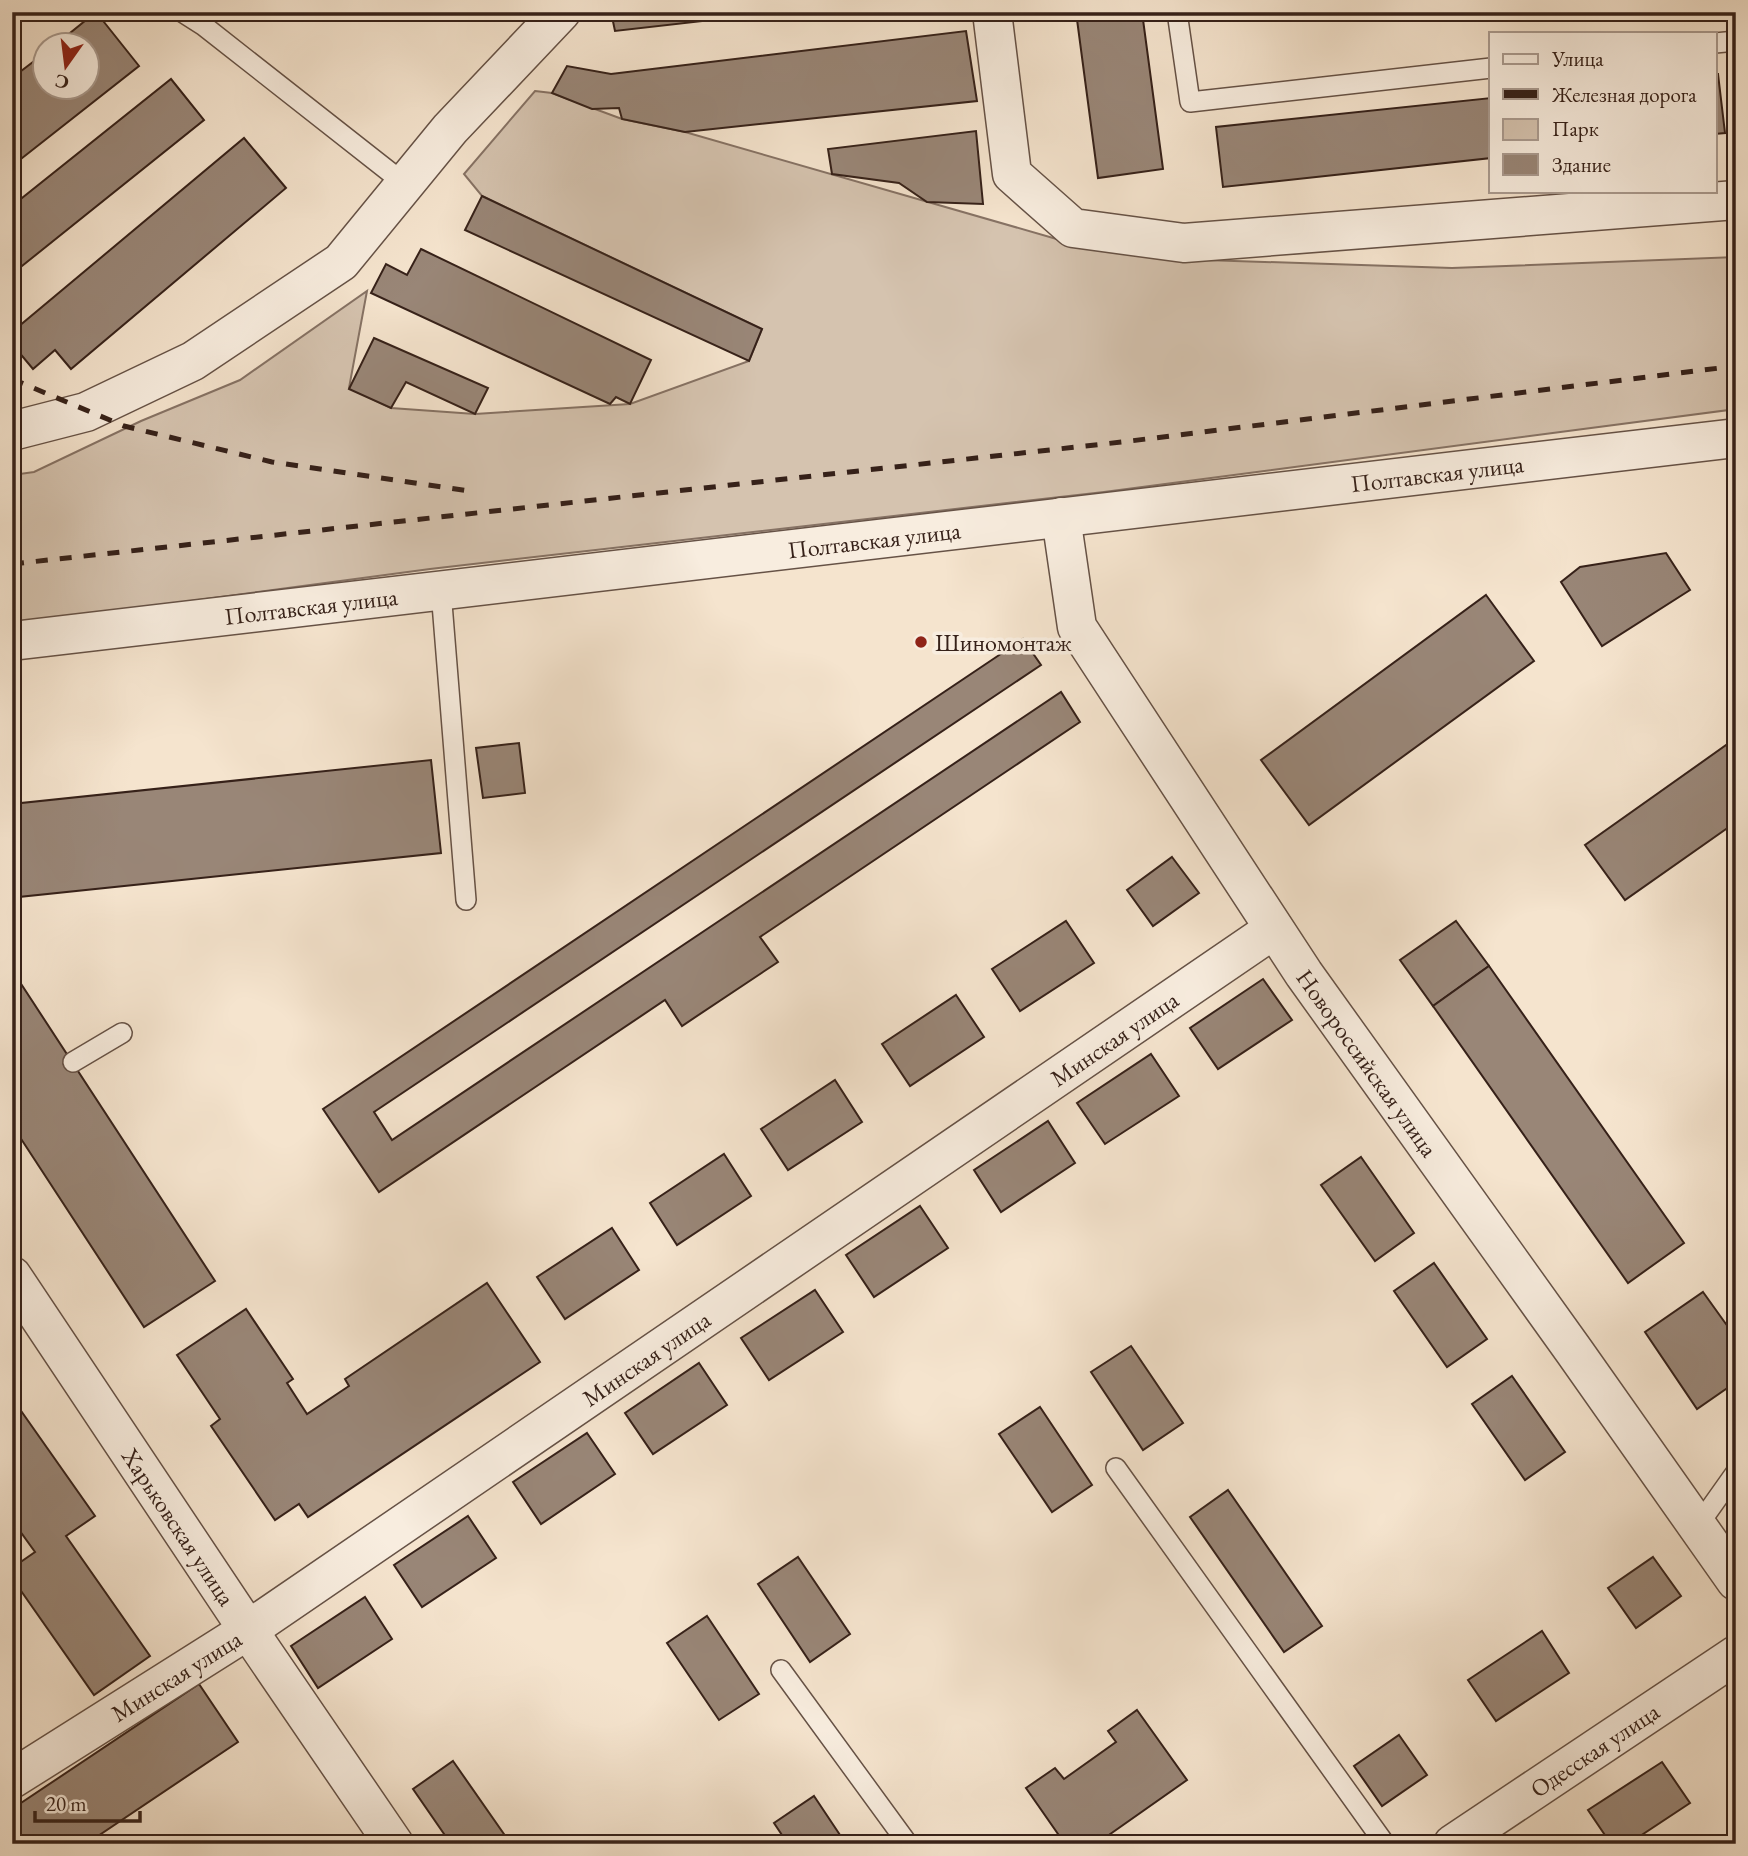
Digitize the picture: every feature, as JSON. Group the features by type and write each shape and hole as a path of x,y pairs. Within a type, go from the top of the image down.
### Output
{"street":[{"path":"12,431 86,412 193,361 341,262 450,130 561,12"},
{"path":"992,12 1012,174 1073,228 1184,243 1736,200"},
{"name":"Полтавская улица","path":"12,641 1736,438"},
{"name":"Новороссийская улица","path":"1061,517 1077,627 1311,985 1736,1581"},
{"name":"Минская улица","path":"12,1779 248,1630 1274,929"},
{"name":"Харьковская улица","path":"12,1276 394,1844"},
{"name":"Одесская улица","path":"1453,1844 1736,1655"}],"lane":[{"path":"181,12 204,26 405,184"},
{"path":"1177,12 1189,102 1489,68"},
{"path":"1716,43 1736,41"},
{"path":"441,591 466,900"},
{"path":"73,1062 122,1032"},
{"path":"1116,1468 1385,1844"},
{"path":"1697,1527 1736,1472"},
{"path":"781,1670 908,1844"}],"green space":[{"path":"535,91 552,93 622,119 685,132 1060,240 1174,259 1452,268 1736,257 1736,409 1104,492 430,569 12,625 12,475 34,472 141,421 240,380 367,291 349,388 391,408 475,414 630,404 749,361 762,329 482,196 464,174"}],"building":[{"path":"12,12 28,12 12,26"},
{"path":"96,12 139,66 102,95 102,32 71,32"},
{"path":"611,12 782,12 615,31"},
{"path":"1076,12 1142,12 1163,169 1098,178"},
{"path":"966,31 977,101 685,132 622,119 619,108 592,109 552,93 567,66 611,74"},
{"path":"32,63 32,102 93,102 12,166 12,78"},
{"path":"1716,74 1718,74 1725,133 1716,134"},
{"path":"171,79 204,120 12,274 12,206"},
{"path":"1489,98 1489,158 1223,187 1216,127"},
{"path":"976,131 983,204 927,202 899,183 832,174 828,149"},
{"path":"244,138 286,188 71,369 55,350 33,369 12,344 12,332"},
{"path":"482,196 762,329 749,361 465,230"},
{"path":"421,249 651,360 630,404 616,397 610,404 371,293 386,264 407,275"},
{"path":"374,338 488,388 475,414 406,382 391,408 349,389"},
{"path":"1666,553 1690,590 1602,646 1561,582 1580,567"},
{"path":"1486,595 1534,661 1309,825 1261,760"},
{"path":"1023,639 1041,665 374,1112 392,1140 1061,692 1080,722 760,937 778,962 682,1026 665,1000 379,1192 323,1109"},
{"path":"1736,738 1736,822 1625,900 1585,845"},
{"path":"519,743 525,793 483,798 476,748"},
{"path":"431,760 441,853 19,897 12,915 12,804"},
{"path":"1172,857 1199,893 1153,926 1127,890"},
{"path":"1066,921 1094,963 1020,1011 992,969"},
{"path":"1456,921 1489,966 1433,1006 1400,960"},
{"path":"1489,966 1684,1243 1628,1283 1433,1006"},
{"path":"12,970 215,1281 144,1327 12,1125"},
{"path":"1263,979 1292,1020 1218,1069 1190,1028"},
{"path":"956,995 984,1037 910,1086 882,1044"},
{"path":"1151,1054 1179,1096 1105,1144 1077,1103"},
{"path":"835,1080 862,1122 788,1170 761,1129"},
{"path":"1048,1121 1075,1163 1001,1212 974,1170"},
{"path":"724,1154 751,1196 677,1245 650,1203"},
{"path":"1361,1157 1414,1233 1375,1261 1321,1185"},
{"path":"920,1206 948,1248 874,1297 846,1255"},
{"path":"612,1228 639,1270 565,1319 537,1277"},
{"path":"1434,1263 1487,1339 1447,1367 1394,1291"},
{"path":"487,1283 540,1362 308,1517 299,1504 275,1520 211,1426 220,1419 177,1355 246,1309 293,1379 287,1383 307,1414 349,1386 345,1379"},
{"path":"815,1290 843,1332 769,1380 741,1338"},
{"path":"1703,1292 1736,1338 1736,1382 1697,1409 1645,1332"},
{"path":"1131,1346 1183,1423 1143,1450 1091,1372"},
{"path":"699,1363 727,1405 653,1454 625,1413"},
{"path":"1512,1376 1565,1452 1525,1480 1472,1404"},
{"path":"12,1398 95,1516 66,1536 150,1656 94,1695 12,1578 12,1568 35,1552 12,1520"},
{"path":"1040,1407 1092,1485 1052,1512 999,1434"},
{"path":"587,1433 615,1474 541,1524 513,1482"},
{"path":"1228,1490 1322,1626 1284,1652 1190,1517"},
{"path":"468,1516 496,1558 422,1607 394,1565"},
{"path":"798,1557 850,1634 810,1662 758,1584"},
{"path":"1653,1557 1681,1596 1636,1628 1608,1588"},
{"path":"365,1597 392,1639 318,1688 291,1646"},
{"path":"707,1616 759,1694 719,1720 667,1643"},
{"path":"1542,1631 1569,1673 1496,1721 1468,1680"},
{"path":"199,1684 238,1742 86,1844 12,1844 12,1809"},
{"path":"1137,1710 1187,1780 1096,1844 1065,1844 1026,1788 1055,1768 1064,1779 1116,1742 1108,1731"},
{"path":"1399,1735 1427,1775 1382,1806 1354,1766"},
{"path":"453,1761 506,1837 496,1844 451,1844 413,1789"},
{"path":"1662,1762 1690,1803 1628,1844 1611,1844 1588,1810"},
{"path":"814,1796 846,1844 788,1844 774,1823"}],"railway":[{"path":"12,564 1122,442 1736,366"},
{"path":"12,379 124,426 272,462 476,492"}],"place":[{"name":"Шиномонтаж","path":"921,642"}]}
